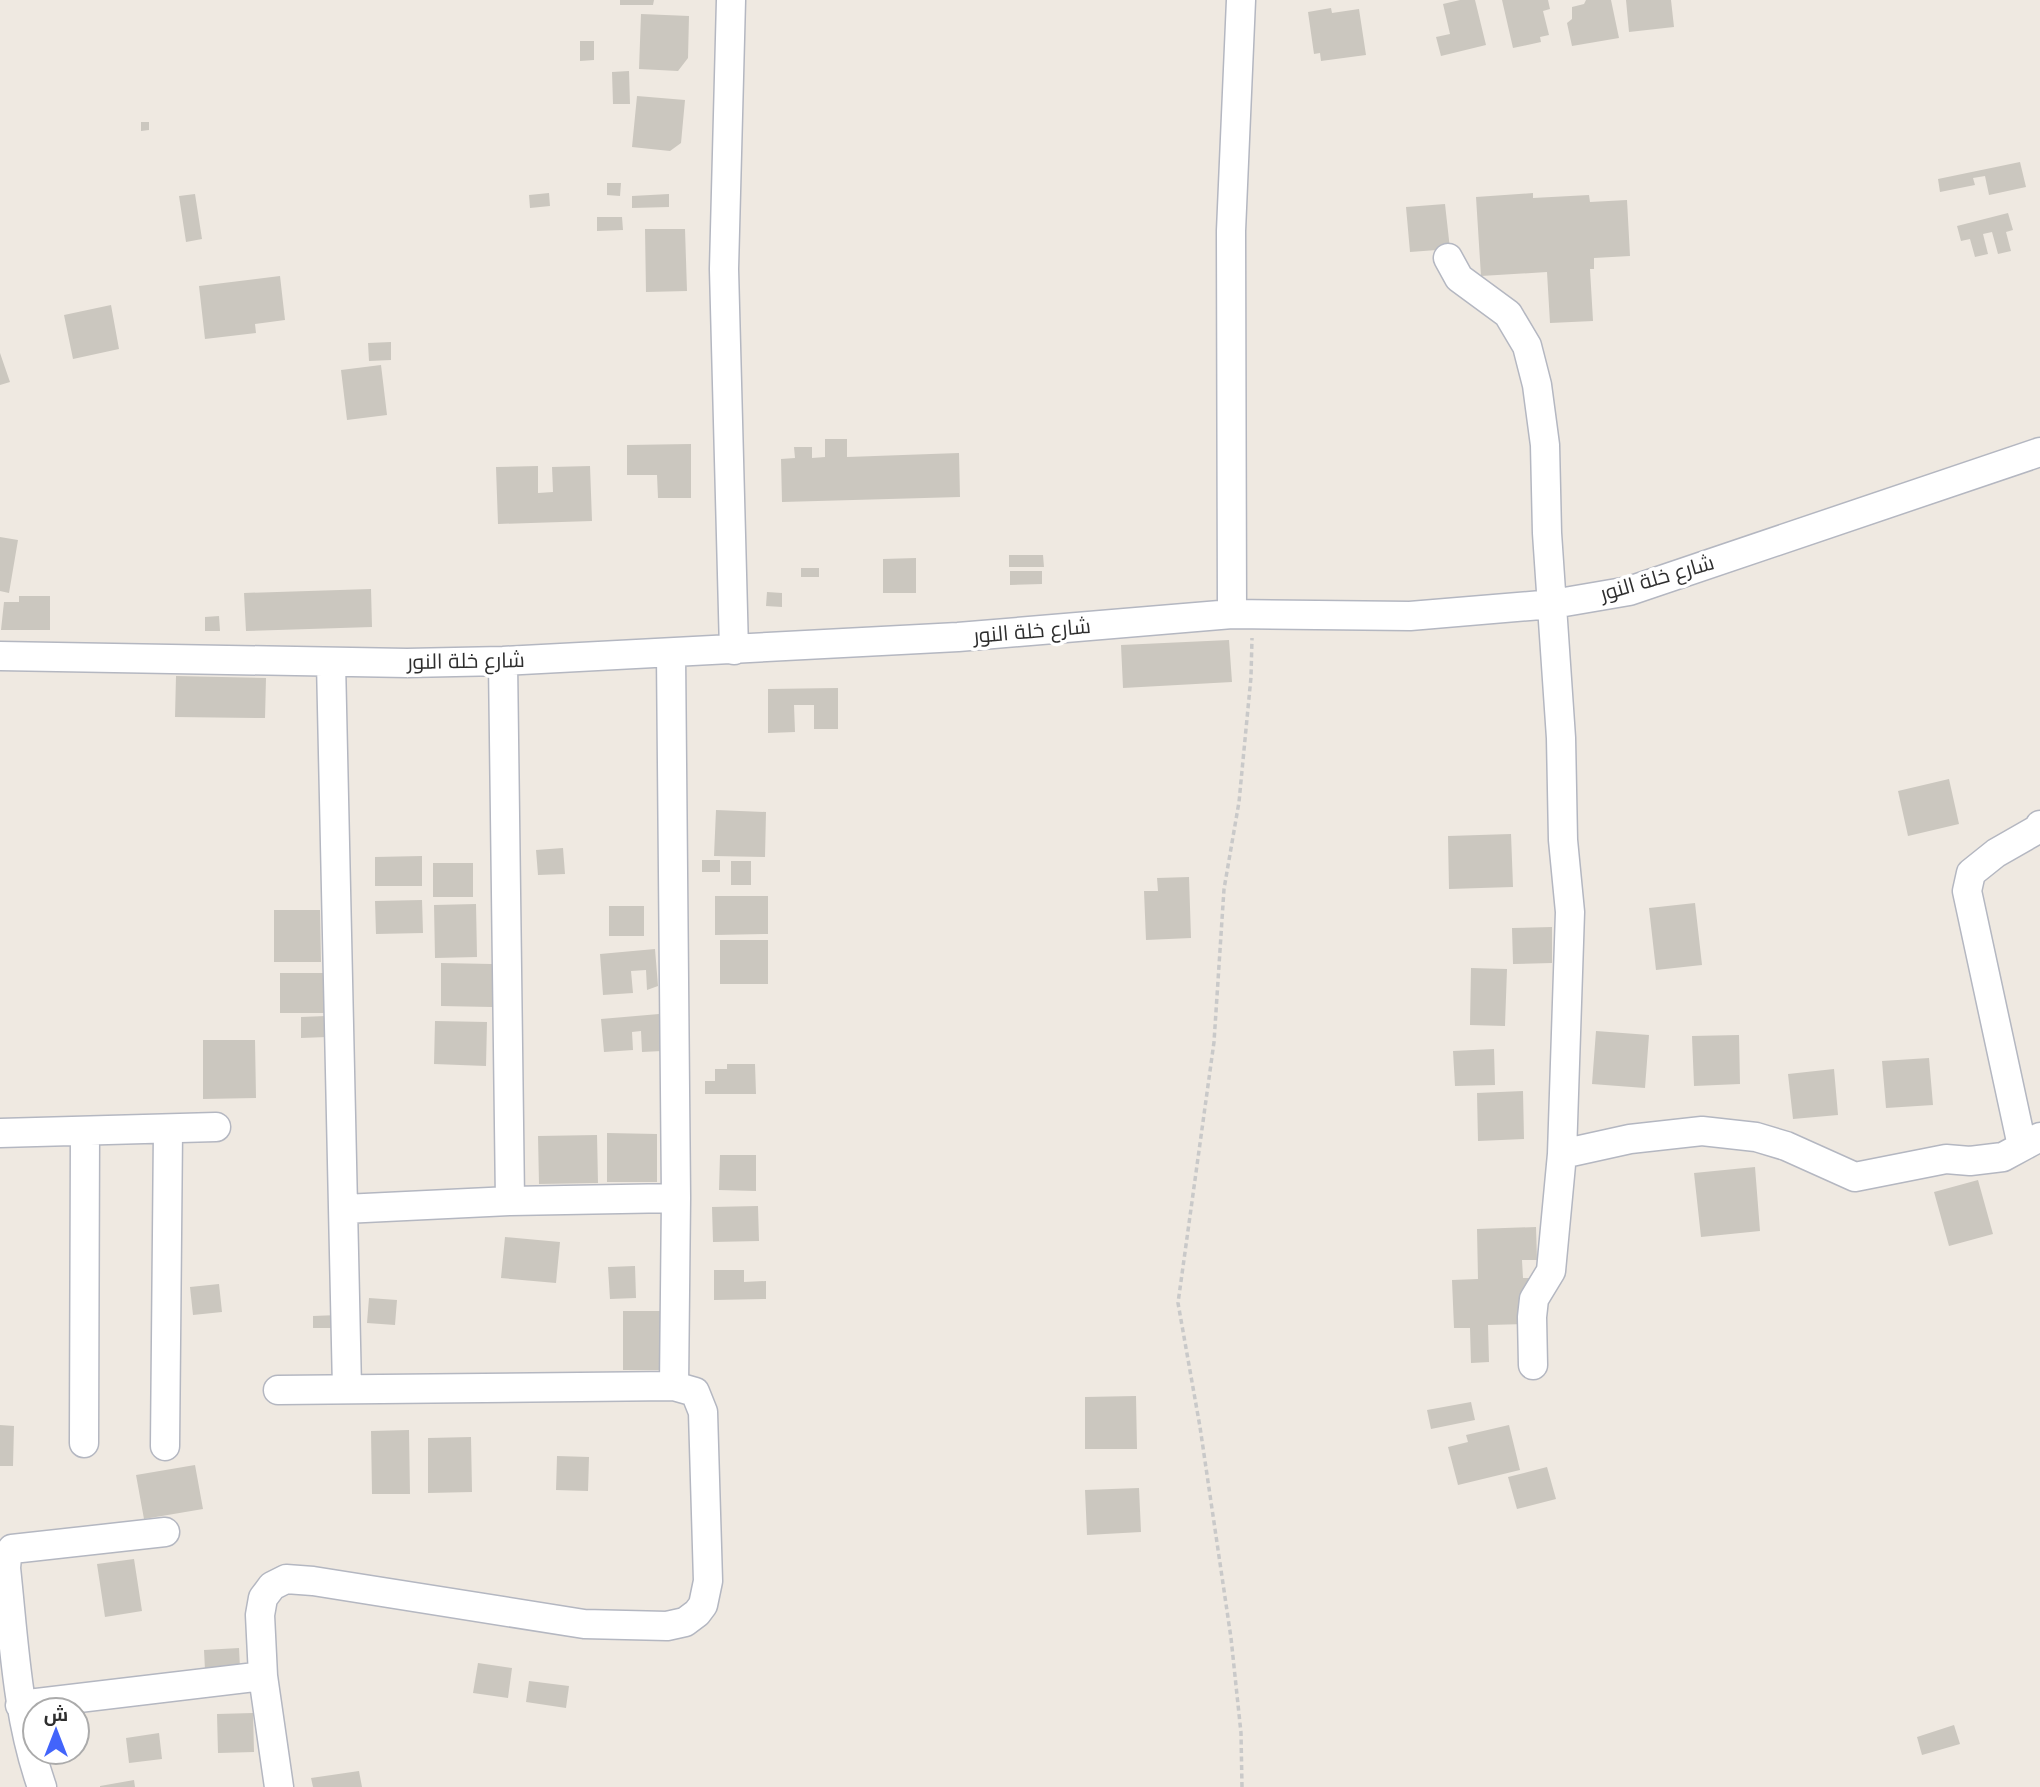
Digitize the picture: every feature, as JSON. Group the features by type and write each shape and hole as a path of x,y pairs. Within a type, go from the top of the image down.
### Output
{"street":[{"path":"730,0 724,270 734,650"},
{"path":"1241,0 1231,231 1242,614"},
{"path":"1448,258 1460,278 1508,314 1527,346 1537,385 1545,445 1547,533 1561,738 1563,840 1570,912 1562,1154 1551,1271 1534,1299 1533,1365"},
{"name":"شارع خلة النور","path":"0,656 331,662 503,661 958,637 1242,614 1410,616 1553,604 1629,591 2040,452"},
{"path":"671,654 676,1198 674,1386"},
{"path":"503,661 510,1201"},
{"path":"331,662 346,1389"},
{"path":"1562,1154 1630,1139 1702,1131 1756,1138 1786,1146 1855,1177 1946,1159 1970,1161 2003,1157 2031,1142 1967,891 1971,873 1996,853 2038,829 2040,825"},
{"path":"0,1133 216,1127"},
{"path":"165,1446 168,1130"},
{"path":"84,1443 85,1131"},
{"path":"344,1209 510,1201 676,1198"},
{"path":"278,1390 674,1386 695,1392 703,1412 708,1581 703,1605 685,1622 667,1626 584,1624 286,1579 272,1586 263,1598 260,1615 263,1676 279,1787"},
{"path":"35,1786 20,1704 7,1557 12,1549 164,1532"},
{"path":"20,1704 263,1676"}],"path":[{"path":"1241,1787 1241,1733 1231,1638 1200,1427 1178,1303 1214,1042 1224,889 1239,802 1251,677 1242,614"}],"building":[{"path":"620,0 654,0 653,5 620,5"},
{"path":"1475,0 1486,45 1441,56 1436,37 1450,34 1443,4"},
{"path":"1502,0 1548,0 1550,9 1543,11 1549,35 1540,37 1541,42 1513,48"},
{"path":"1586,0 1611,0 1619,38 1572,46 1567,23 1572,19 1572,7 1584,4"},
{"path":"1626,0 1671,0 1674,27 1629,32"},
{"path":"1331,8 1332,13 1359,9 1366,55 1321,61 1320,53 1314,54 1308,12"},
{"path":"641,14 689,16 688,58 678,71 639,69"},
{"path":"580,41 594,41 594,60 580,61"},
{"path":"629,71 630,104 613,104 612,72"},
{"path":"637,96 685,100 681,143 670,151 632,147"},
{"path":"141,122 149,122 149,130 141,131"},
{"path":"2020,162 2026,187 1989,195 1985,176 1973,178 1975,185 1940,192 1938,179"},
{"path":"607,183 621,183 620,196 607,195"},
{"path":"549,193 550,206 530,208 529,195"},
{"path":"1533,193 1533,198 1589,195 1590,202 1627,200 1630,256 1594,258 1594,269 1590,269 1593,321 1550,323 1547,272 1481,276 1476,197"},
{"path":"195,194 202,239 186,242 179,196"},
{"path":"669,194 669,207 632,208 632,196"},
{"path":"1445,204 1450,249 1410,252 1406,207"},
{"path":"2008,213 2013,230 2006,232 2011,251 1998,254 1992,232 1983,234 1988,254 1975,257 1970,239 1961,241 1957,226"},
{"path":"597,217 622,217 623,230 597,231"},
{"path":"645,229 685,229 687,291 646,292"},
{"path":"280,276 285,320 255,324 256,333 205,339 199,286"},
{"path":"111,305 119,349 73,359 64,315"},
{"path":"391,342 391,360 369,361 368,343"},
{"path":"0,353 10,382 0,385"},
{"path":"381,365 387,415 347,420 341,370"},
{"path":"825,439 847,439 847,457 959,453 960,497 782,502 781,459 795,458 794,447 812,447 812,458 825,457"},
{"path":"691,444 691,498 658,498 657,475 627,475 627,445"},
{"path":"538,466 538,493 553,492 552,467 590,466 592,521 498,524 496,467"},
{"path":"0,537 18,540 9,593 0,591"},
{"path":"1009,555 1043,555 1044,567 1009,567"},
{"path":"916,558 916,593 883,593 883,559"},
{"path":"801,568 819,568 819,577 801,577"},
{"path":"1010,571 1042,571 1042,584 1010,585"},
{"path":"371,589 372,627 246,631 244,593"},
{"path":"767,592 782,593 782,607 766,606"},
{"path":"19,596 50,596 50,630 1,630 4,602 19,602"},
{"path":"219,616 220,631 205,631 205,617"},
{"path":"1229,640 1232,682 1123,688 1121,645"},
{"path":"176,676 266,678 265,718 175,717"},
{"path":"838,688 838,729 814,729 814,705 794,705 795,732 768,733 768,689"},
{"path":"1949,779 1959,824 1908,836 1898,791"},
{"path":"716,810 766,812 765,857 714,856"},
{"path":"1511,834 1513,887 1449,889 1448,836"},
{"path":"563,848 565,874 538,875 536,850"},
{"path":"422,856 422,886 375,886 375,857"},
{"path":"702,860 720,860 720,872 702,872"},
{"path":"731,861 751,861 751,885 731,885"},
{"path":"433,863 473,863 473,897 433,897"},
{"path":"1189,877 1191,938 1146,940 1144,891 1158,891 1157,878"},
{"path":"715,896 768,896 768,934 715,935"},
{"path":"422,900 423,933 376,934 375,901"},
{"path":"1695,903 1702,965 1656,970 1649,908"},
{"path":"476,904 477,957 435,958 434,905"},
{"path":"609,906 644,906 644,936 609,936"},
{"path":"274,910 320,910 321,962 274,962"},
{"path":"1552,927 1552,963 1513,964 1512,928"},
{"path":"720,940 768,940 768,984 720,984"},
{"path":"655,949 658,986 647,990 646,970 631,971 633,993 603,995 600,954"},
{"path":"441,963 492,964 492,1007 441,1006"},
{"path":"1471,968 1507,969 1505,1026 1470,1025"},
{"path":"280,973 324,973 324,1013 280,1013"},
{"path":"659,1014 662,1051 642,1052 641,1031 632,1032 633,1050 604,1052 601,1019"},
{"path":"326,1016 327,1037 301,1038 301,1017"},
{"path":"435,1021 487,1022 486,1066 434,1064"},
{"path":"1596,1031 1649,1035 1645,1088 1592,1084"},
{"path":"1739,1035 1740,1084 1694,1086 1692,1036"},
{"path":"203,1040 255,1040 256,1098 203,1099"},
{"path":"1494,1049 1495,1085 1455,1086 1453,1051"},
{"path":"1929,1058 1933,1105 1886,1108 1882,1061"},
{"path":"727,1064 755,1064 756,1094 705,1094 705,1081 715,1081 715,1069 727,1069"},
{"path":"1834,1069 1838,1115 1793,1119 1788,1074"},
{"path":"1523,1091 1524,1139 1478,1141 1477,1093"},
{"path":"607,1133 657,1134 657,1182 607,1182"},
{"path":"597,1135 598,1183 539,1184 538,1136"},
{"path":"720,1155 756,1155 756,1191 719,1190"},
{"path":"1755,1167 1760,1231 1701,1237 1694,1173"},
{"path":"1978,1180 1993,1234 1949,1246 1934,1192"},
{"path":"758,1206 759,1241 713,1242 712,1207"},
{"path":"1536,1227 1537,1260 1522,1260 1523,1278 1529,1278 1530,1324 1488,1325 1489,1362 1471,1363 1470,1328 1454,1328 1452,1280 1478,1279 1477,1229"},
{"path":"505,1237 560,1242 556,1283 501,1278"},
{"path":"635,1266 636,1298 610,1299 608,1267"},
{"path":"714,1270 744,1270 744,1282 766,1281 766,1299 714,1300"},
{"path":"219,1284 222,1312 193,1315 190,1287"},
{"path":"369,1298 397,1300 395,1325 367,1323"},
{"path":"623,1311 666,1311 665,1370 623,1370"},
{"path":"338,1315 338,1328 313,1328 313,1316"},
{"path":"1136,1396 1137,1449 1085,1449 1085,1397"},
{"path":"1471,1402 1475,1420 1431,1429 1427,1410"},
{"path":"0,1425 14,1426 13,1466 0,1466"},
{"path":"1509,1425 1520,1470 1458,1485 1448,1447 1468,1442 1466,1435"},
{"path":"409,1430 410,1494 372,1494 371,1431"},
{"path":"471,1437 472,1492 428,1493 428,1438"},
{"path":"557,1456 589,1457 588,1491 556,1490"},
{"path":"195,1465 203,1509 144,1519 136,1475"},
{"path":"1547,1467 1556,1499 1517,1509 1508,1477"},
{"path":"1139,1488 1141,1532 1087,1535 1085,1490"},
{"path":"134,1559 142,1611 105,1617 97,1564"},
{"path":"239,1648 240,1668 205,1670 204,1650"},
{"path":"478,1663 512,1668 508,1698 473,1693"},
{"path":"529,1681 569,1686 566,1708 526,1702"},
{"path":"253,1713 254,1752 218,1753 217,1714"},
{"path":"1954,1725 1960,1744 1922,1755 1917,1737"},
{"path":"159,1733 162,1759 129,1763 126,1738"},
{"path":"359,1771 362,1787 313,1787 311,1778"},
{"path":"134,1780 135,1787 100,1787 100,1786"}]}
